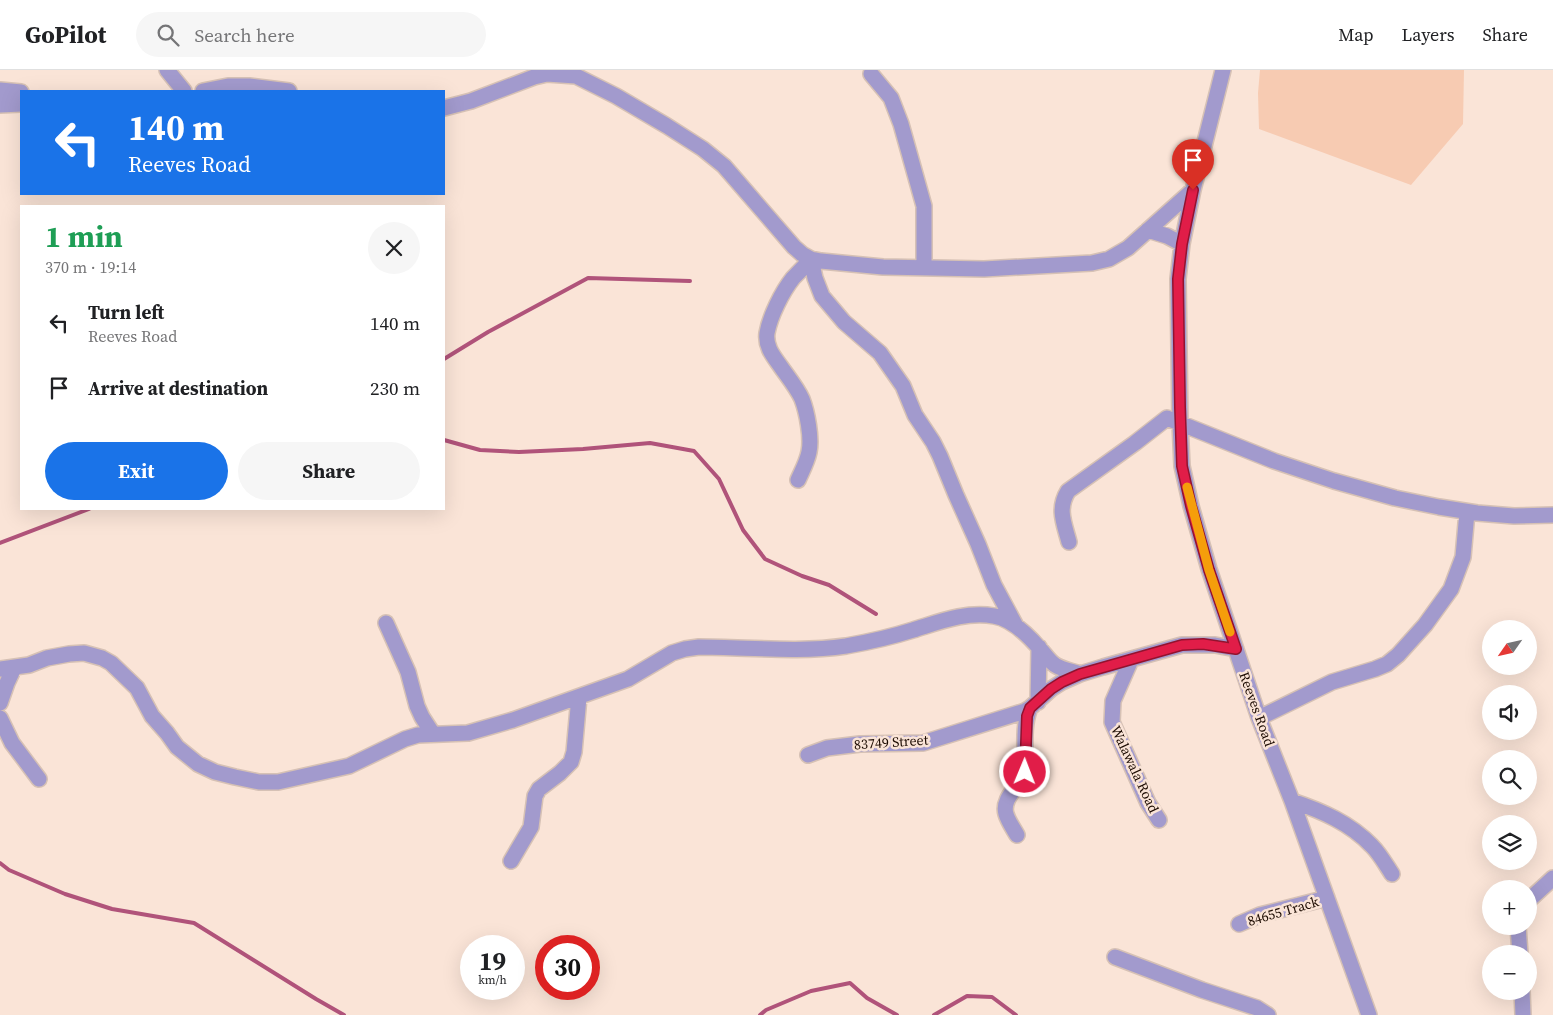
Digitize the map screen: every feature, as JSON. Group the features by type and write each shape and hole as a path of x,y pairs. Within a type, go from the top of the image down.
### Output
{"street":[{"path":"167,70 183,90"},
{"name":"Reeves Road","path":"1223,70 1193,190 1182,244 1178,279 1174,421 1191,506 1209,570 1260,718 1369,1015"},
{"path":"445,108 471,101 534,77 547,74 576,76 616,96 703,149 724,166 802,254 811,259 834,263 883,267 984,269 1092,263 1109,259 1128,248 1193,190"},
{"path":"871,74 891,98 901,124 924,206 924,267"},
{"path":"208,90 228,86 242,86 280,90"},
{"path":"0,90 20,92"},
{"path":"0,105 20,104"},
{"path":"1148,230 1167,236 1182,244"},
{"path":"798,480 810,451 810,438 806,417 802,399 770,352 767,334 778,302 787,286 811,259"},
{"path":"811,259 818,288 822,296 844,322 880,353 903,386 915,415 940,456 994,585 1016,626"},
{"path":"1069,542 1061,512 1062,500 1068,491 1135,443 1174,421 1274,461 1334,481 1395,498 1467,512 1514,516 1553,514"},
{"path":"1260,718 1332,682 1387,664 1398,655 1425,625 1451,589 1463,557 1467,512"},
{"path":"0,703 7,683 7,669 69,654 84,653 102,658 111,663 137,688 152,716 168,733 177,747 198,764 215,772 259,782 278,782 349,766 405,739 418,735 468,732 483,729 628,680 657,661 684,649 699,647 797,648 845,646 878,640 966,616 995,616 1007,620 1016,626 1054,664 1080,674"},
{"path":"386,623 408,672 417,706 433,734"},
{"name":"83749 Street","path":"808,755 827,748 860,744 923,743 1020,713 1034,705 1057,685 1080,674 1182,645 1203,644 1236,649"},
{"path":"1017,835 1005,812 1006,802 1023,778 1025,772 1025,726 1027,716 1034,705 1038,647"},
{"name":"Walawala Road","path":"1131,660 1113,701 1112,722 1148,803 1160,820"},
{"path":"512,861 531,827 534,796 539,789 560,774 571,762 574,752 578,697"},
{"path":"0,718 12,743 39,779"},
{"path":"1292,801 1343,822 1360,834 1373,847 1392,874"},
{"path":"1537,893 1553,878"},
{"name":"84655 Track","path":"1239,924 1260,915 1327,898"},
{"path":"1115,957 1202,990 1257,1008 1268,1015"},
{"path":"1523,1000 1524,1015"}],"shaded area":[{"path":"1260,70 1464,70 1463,124 1411,185 1259,129 1258,93"}],"waterway":[{"path":"445,358 488,332 588,278 690,281"},
{"path":"445,440 480,450 519,452 650,443 694,451 719,479 743,530 765,559 802,576 829,585 876,614"},
{"path":"0,543 86,510"},
{"path":"0,863 9,870 65,894 112,909 194,923 344,1015"},
{"path":"760,1015 766,1010 811,991 850,983 867,998 897,1015"},
{"path":"934,1015 967,996 992,997 1016,1015"}],"slow traffic":[{"path":"1187,487 1209,570 1230,632"}],"route":[{"path":"1025,772 1025,726 1027,716 1030,708 1057,685 1080,674 1182,645 1203,644 1236,649 1209,570 1182,466 1178,279 1182,244 1193,190"}]}
